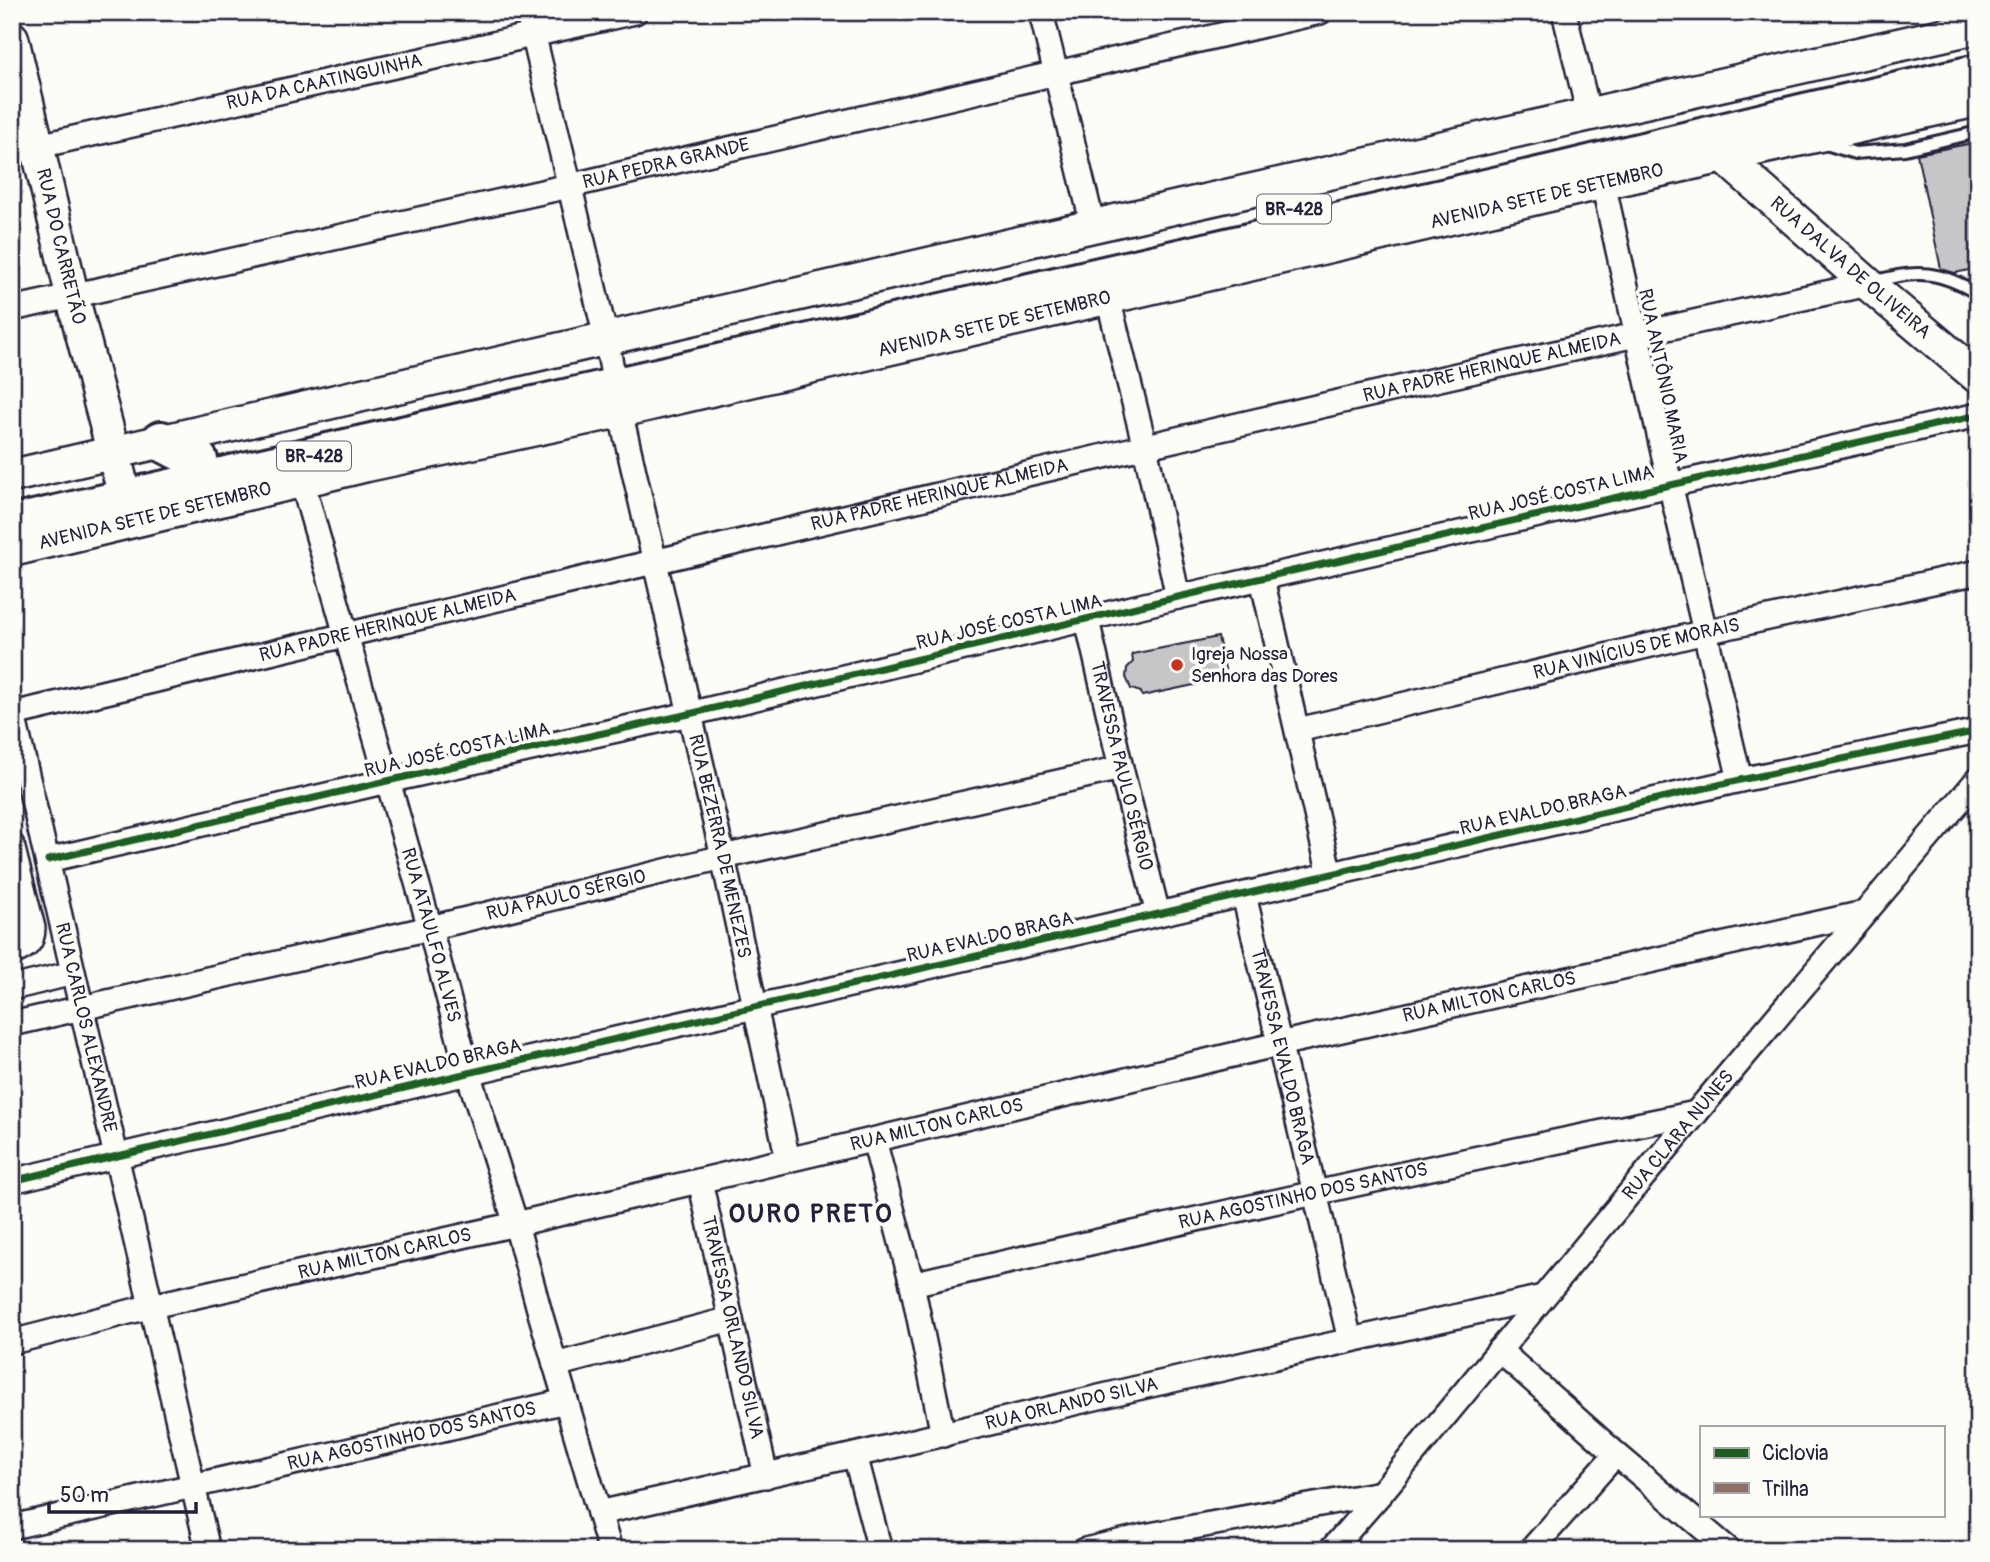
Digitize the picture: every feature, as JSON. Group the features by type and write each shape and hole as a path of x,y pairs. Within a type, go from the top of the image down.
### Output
{"highway":[{"name":"AVENIDA SETE DE SETEMBRO","path":"12,524 448,425 613,375 1978,53"},
{"name":"AVENIDA SETE DE SETEMBRO","path":"12,503 116,466 198,460 613,375 1543,176 1804,126 1978,74"},
{"path":"448,425 486,439"},
{"path":"161,442 198,460"}],"main road":[{"name":"AVENIDA SETE DE SETEMBRO","path":"12,550 486,439 613,375 1093,226 1978,27"},
{"name":"RUA DO CARRETÃO","path":"12,38 24,149 72,295 116,466"},
{"name":"AVENIDA SETE DE SETEMBRO","path":"12,476 116,466 161,442 268,418 613,375 1108,298 1724,157 1804,126 1978,100"},
{"name":"RUA DALVA DE OLIVEIRA","path":"1724,157 1978,377"}],"street":[{"name":"RUA BEZERRA DE MENEZES","path":"528,12 723,857 788,1160"},
{"name":"RUA DA CAATINGUINHA","path":"24,149 635,12"},
{"path":"1041,12 1093,226"},
{"name":"RUA PEDRA GRANDE","path":"12,309 569,186 1320,12"},
{"path":"1564,12 1589,116"},
{"name":"RUA ANTÔNIO MARIA","path":"1603,183 1740,780"},
{"name":"RUA PADRE HERINQUE ALMEIDA","path":"13,712 347,635 654,560 1637,334 1868,284"},
{"path":"1108,298 1178,597"},
{"name":"RUA JOSÉ COSTA LIMA","path":"48,860 689,714 1178,597 1978,415"},
{"name":"RUA ATAULFO ALVES","path":"302,481 430,928 468,1073 516,1224 610,1550"},
{"name":"RUA VINÍCIUS DE MORAIS","path":"1298,730 1705,632 1978,572"},
{"path":"1262,579 1330,875"},
{"name":"TRAVESSA PAULO SÉRGIO","path":"1087,620 1158,914"},
{"name":"RUA CARLOS ALEXANDRE","path":"13,712 208,1550"},
{"name":"RUA EVALDO BRAGA","path":"12,1181 468,1073 1740,780 1978,732"},
{"name":"RUA PAULO SÉRGIO","path":"12,1024 430,928 723,857 1121,768"},
{"name":"RUA CLARA NUNES","path":"1331,1550 1978,779"},
{"path":"12,845 33,928 32,940 25,948 12,953"},
{"name":"TRAVESSA EVALDO BRAGA","path":"1244,895 1350,1340"},
{"name":"RUA MILTON CARLOS","path":"12,1342 1279,1044 1864,913"},
{"path":"12,988 73,973"},
{"name":"RUA AGOSTINHO DOS SANTOS","path":"912,1283 1314,1193 1696,1113"},
{"path":"874,1140 912,1283 943,1434"},
{"name":"TRAVESSA ORLANDO SILVA","path":"700,1181 766,1476"},
{"name":"RUA ORLANDO SILVA","path":"599,1513 1543,1297"},
{"path":"555,1366 731,1319"},
{"path":"1499,1350 1728,1549"},
{"name":"RUA AGOSTINHO DOS SANTOS","path":"12,1527 566,1401"},
{"path":"1531,1550 1616,1454"},
{"path":"855,1455 880,1550"},
{"path":"1085,1550 1144,1536 1381,1493"}],"lane":[{"path":"1804,126 1855,153 1905,149 1978,132"},
{"path":"1868,284 1893,276 1923,273 1952,280 1978,294"}],"building":[{"path":"1978,142 1978,268 1955,273 1941,269 1917,154"},
{"name":"Igreja Nossa Senhora das Dores","path":"1218,637 1227,678 1142,696 1141,692 1131,689 1126,677 1127,668 1133,662 1132,654"}],"cycle path":[{"path":"48,860 689,714 1178,597 1978,415"},
{"path":"12,1181 468,1073 1740,780 1978,731"}],"place":[{"name":"Igreja Nossa Senhora das Dores","path":"1177,665"}],"district":[{"name":"OURO PRETO","path":"811,1214"}]}
